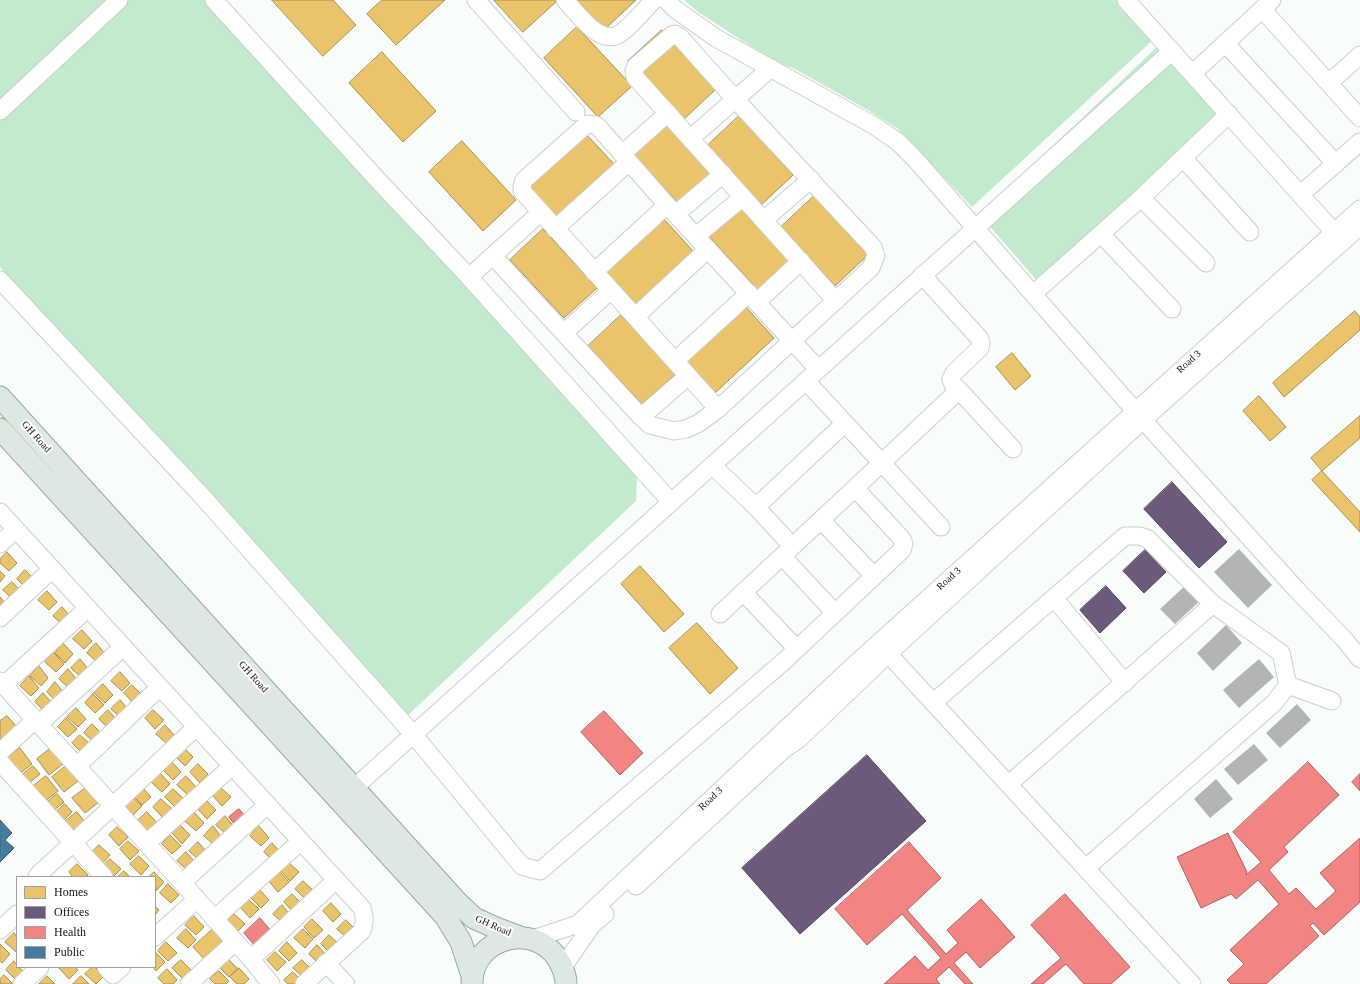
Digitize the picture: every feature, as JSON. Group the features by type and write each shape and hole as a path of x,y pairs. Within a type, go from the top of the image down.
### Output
{"main road":[{"name":"GH Road","path":"0,397 458,903 474,918 496,928 546,945 556,955 564,976"},
{"name":"GH Road","path":"0,429 445,916 461,942 472,980"},
{"path":"472,980 476,964 484,952 494,944 507,938 527,938"}],"street":[{"path":"0,111 119,0"},
{"path":"214,0 375,177 469,277 671,502"},
{"path":"476,0 576,112"},
{"path":"565,0 593,30 603,36 613,37 620,34 654,0"},
{"path":"666,0 675,9 716,38 872,125 898,142 915,159 1139,416 1296,589 1344,639 1360,659"},
{"path":"1126,0 1338,237"},
{"path":"1192,73 1267,4 1329,83 1360,118"},
{"path":"493,256 641,418 650,425 674,431 686,429 718,409 872,268 876,255 873,248 811,179 735,99 680,37 675,34 636,66 634,70 635,77 836,300"},
{"path":"1225,43 1336,164"},
{"path":"354,788 1172,50"},
{"path":"1329,83 1360,55"},
{"path":"691,138 771,68"},
{"path":"555,229 668,113"},
{"path":"1033,294 1141,198 1228,114"},
{"path":"718,409 540,213 522,191 524,180 587,124 596,125 818,369"},
{"path":"1300,194 1360,142"},
{"path":"1183,158 1250,232"},
{"path":"594,272 672,210 723,174"},
{"path":"764,220 811,179"},
{"path":"696,236 743,197"},
{"path":"1141,198 1206,263"},
{"name":"Road 3","path":"527,938 578,924 795,719 883,648 1338,237 1360,209"},
{"path":"469,277 540,213"},
{"name":"Road 3","path":"1338,237 1360,226"},
{"path":"1101,234 1172,308"},
{"path":"635,317 708,249"},
{"path":"675,361 801,261"},
{"path":"922,275 980,339 980,348 954,373 951,379 953,385 1013,449"},
{"path":"0,280 201,495 413,734 522,866 540,871 796,649 902,550 904,544 902,539 855,488"},
{"path":"564,333 611,290"},
{"path":"641,418 688,376"},
{"path":"806,381 941,527"},
{"path":"720,614 959,390"},
{"path":"756,507 845,423"},
{"path":"712,465 756,507 787,551 835,613"},
{"path":"0,512 362,908 365,916 362,930 304,984"},
{"path":"821,520 874,576"},
{"path":"0,544 16,529"},
{"path":"934,702 1125,536 1132,535 1148,539 1212,604 1281,653 1288,685"},
{"path":"0,618 52,569"},
{"path":"744,592 796,649"},
{"path":"1054,598 1125,683"},
{"path":"1009,784 1125,683 1212,604"},
{"path":"88,608 2,683 251,959 270,984"},
{"path":"0,752 37,722 123,647"},
{"path":"883,648 1192,984"},
{"name":"Road 3","path":"564,976 592,925 783,750 799,739 883,648"},
{"path":"1288,685 1332,701"},
{"path":"1086,868 1274,703 1288,685"},
{"path":"76,766 160,687"},
{"path":"38,876 196,727"},
{"path":"0,762 103,876"},
{"path":"147,844 232,766"},
{"path":"182,882 267,805"},
{"path":"214,918 301,841"},
{"path":"251,959 336,880"},
{"path":"156,935 197,899"},
{"path":"0,930 16,915"},
{"path":"189,984 235,942"},
{"path":"326,963 346,984"},
{"path":"22,984 39,968"}],"green space":[{"path":"0,0 206,0 637,476 636,501 406,717 0,267"},
{"path":"684,0 1120,0 1155,38 972,207 898,129 868,110 793,68 777,63 698,12"},
{"path":"1158,46 1221,113 1039,283 980,215"}],"building: Homes":[{"path":"272,0 333,0 356,25 323,56"},
{"path":"382,0 445,0 396,45 367,14"},
{"path":"494,0 556,0 557,1 523,32"},
{"path":"576,0 636,0 604,30"},
{"path":"577,27 632,86 598,117 544,58"},
{"path":"662,30 716,89 683,120 628,61"},
{"path":"382,52 436,111 403,142 349,83"},
{"path":"657,114 712,172 678,203 624,144"},
{"path":"739,116 793,175 760,206 706,147"},
{"path":"585,133 615,165 556,220 526,188"},
{"path":"462,141 516,200 483,231 429,172"},
{"path":"814,196 868,255 835,286 781,227"},
{"path":"738,201 792,260 759,291 705,232"},
{"path":"664,219 693,251 634,306 605,274"},
{"path":"543,229 597,288 564,318 510,260"},
{"path":"745,306 774,338 715,393 686,362"},
{"path":"1355,311 1360,317 1360,330 1284,397 1273,383"},
{"path":"621,315 676,374 642,404 588,346"},
{"path":"1012,353 1031,376 1015,390 996,367"},
{"path":"1259,396 1286,427 1270,441 1243,411"},
{"path":"1360,416 1360,438 1322,471 1311,458"},
{"path":"1322,471 1360,512 1360,532 1312,480"},
{"path":"7,552 17,563 9,571 0,563 0,559"},
{"path":"640,566 684,614 664,632 621,584"},
{"path":"25,570 36,581 27,589 17,579"},
{"path":"0,571 5,576 0,582"},
{"path":"12,582 22,592 14,601 3,590"},
{"path":"47,591 57,602 49,610 38,600"},
{"path":"0,597 8,606 0,614"},
{"path":"62,607 72,618 64,626 53,616"},
{"path":"697,623 738,668 710,694 669,648"},
{"path":"82,630 92,641 84,649 73,639"},
{"path":"63,643 73,654 65,663 55,653"},
{"path":"96,643 106,655 98,663 87,653"},
{"path":"54,653 64,664 56,672 45,662"},
{"path":"80,659 90,671 82,678 71,668"},
{"path":"39,666 48,678 41,686 30,676"},
{"path":"68,669 78,681 70,689 59,679"},
{"path":"120,672 130,683 122,691 111,681"},
{"path":"29,676 39,688 31,696 20,686"},
{"path":"55,682 65,694 57,702 47,692"},
{"path":"103,684 113,695 105,703 94,693"},
{"path":"132,685 142,695 134,704 124,693"},
{"path":"43,693 53,704 45,712 35,702"},
{"path":"93,694 104,705 95,713 85,703"},
{"path":"120,700 130,711 122,719 111,709"},
{"path":"76,708 86,719 78,727 67,717"},
{"path":"108,710 118,721 109,729 99,719"},
{"path":"153,710 164,720 155,729 145,718"},
{"path":"7,716 19,729 0,746 0,721"},
{"path":"66,718 77,729 68,737 58,727"},
{"path":"92,724 103,735 95,743 84,733"},
{"path":"165,725 175,736 167,744 156,734"},
{"path":"80,735 91,745 83,754 72,743"},
{"path":"183,747 193,757 185,766 174,755"},
{"path":"20,748 32,764 18,775 6,759"},
{"path":"51,748 63,764 49,775 37,759"},
{"path":"171,761 181,772 173,780 162,769"},
{"path":"198,764 208,774 200,783 190,772"},
{"path":"33,766 40,774 28,784 21,776"},
{"path":"66,766 78,781 64,792 52,777"},
{"path":"160,773 170,784 162,792 151,782"},
{"path":"46,776 58,791 44,802 32,787"},
{"path":"186,776 196,787 188,795 177,785"},
{"path":"141,786 151,797 142,805 132,795"},
{"path":"87,787 99,802 85,813 72,798"},
{"path":"220,787 231,797 222,806 212,795"},
{"path":"173,789 184,799 176,808 165,797"},
{"path":"57,794 64,802 52,812 45,804"},
{"path":"131,796 142,806 133,815 123,804"},
{"path":"161,799 172,809 163,818 153,807"},
{"path":"206,800 216,810 207,819 197,808"},
{"path":"65,804 72,812 63,821 55,813"},
{"path":"77,812 89,827 75,838 63,823"},
{"path":"147,812 160,826 148,838 134,824"},
{"path":"194,812 204,823 196,831 185,821"},
{"path":"225,816 235,828 227,835 216,825"},
{"path":"180,825 190,835 182,844 172,833"},
{"path":"213,826 222,838 215,846 204,836"},
{"path":"259,826 269,838 261,846 250,836"},
{"path":"117,827 128,837 119,846 109,835"},
{"path":"170,835 181,846 172,854 162,844"},
{"path":"128,841 139,851 130,860 120,849"},
{"path":"198,842 208,853 200,861 189,851"},
{"path":"272,843 282,854 274,862 264,852"},
{"path":"99,845 110,855 102,864 91,853"},
{"path":"186,852 196,863 188,871 177,861"},
{"path":"139,856 149,866 141,875 130,864"},
{"path":"110,859 121,869 114,876 112,876 102,867"},
{"path":"288,862 299,872 290,881 280,870"},
{"path":"77,864 88,875 72,876 69,872"},
{"path":"277,869 289,882 278,892 267,879"},
{"path":"124,871 129,876 119,876"},
{"path":"154,872 164,882 156,891 156,876 150,876"},
{"path":"303,881 314,891 305,899 295,889"},
{"path":"168,884 179,895 171,903 160,893"},
{"path":"259,889 269,900 261,908 251,898"},
{"path":"292,894 303,905 294,913 284,902"},
{"path":"248,899 259,909 250,918 240,907"},
{"path":"331,903 341,914 333,922 323,911"},
{"path":"282,905 291,916 284,924 273,914"},
{"path":"156,907 159,910 156,914"},
{"path":"234,914 245,924 236,933 226,922"},
{"path":"194,916 204,927 196,935 185,925"},
{"path":"312,919 323,930 314,938 304,927"},
{"path":"346,920 356,930 348,939 337,929"},
{"path":"186,929 196,940 188,948 177,938"},
{"path":"213,929 225,943 206,961 193,947"},
{"path":"303,929 313,939 305,948 294,938"},
{"path":"14,933 16,936 16,952 5,942"},
{"path":"329,935 340,945 331,954 321,944"},
{"path":"166,942 177,953 168,961 158,951"},
{"path":"287,942 297,953 289,961 279,951"},
{"path":"0,944 10,954 2,963 0,961"},
{"path":"317,945 327,956 319,964 309,954"},
{"path":"275,952 286,962 277,971 267,960"},
{"path":"156,953 165,962 156,971 154,968 156,968"},
{"path":"227,958 238,969 229,977 219,967"},
{"path":"181,960 191,970 183,979 172,968"},
{"path":"302,960 312,970 304,978 293,968"},
{"path":"14,961 16,968 20,968 24,972 16,980 6,970"},
{"path":"59,968 75,968 78,970 69,979"},
{"path":"91,968 96,968 104,976 96,984 85,974"},
{"path":"239,968 249,979 244,984 237,984 230,977"},
{"path":"167,969 177,980 173,984 164,984 158,978"},
{"path":"219,971 229,981 226,984 215,984 210,979"},
{"path":"293,972 303,982 301,984 288,984 284,980"},
{"path":"4,975 13,984 0,984 0,979"},
{"path":"47,976 55,984 39,984"},
{"path":"81,976 89,984 73,984"}],"building: Offices":[{"path":"1172,482 1227,542 1199,568 1144,509"},
{"path":"1145,550 1166,572 1144,593 1123,571"},
{"path":"1106,586 1126,608 1100,633 1080,610"},
{"path":"867,755 926,821 800,934 742,868"}],"building: Health":[{"path":"604,711 643,753 620,775 581,732"},
{"path":"1308,762 1339,795 1284,847 1288,852 1269,870 1289,894 1296,888 1316,909 1336,891 1320,873 1360,838 1360,902 1324,935 1313,923 1310,926 1319,936 1266,984 1231,984 1227,980 1244,964 1230,950 1279,904 1258,880 1236,899 1231,894 1201,908 1177,857 1228,833 1247,872 1246,875 1261,862 1233,832"},
{"path":"1360,774 1360,791 1352,782"},
{"path":"239,809 249,820 238,829 229,817"},
{"path":"909,842 941,878 907,910 946,954 958,943 947,930 981,899 1015,937 980,968 966,952 954,963 973,984 965,984 949,967 936,979 940,984 884,984 915,956 928,970 941,958 902,914 867,945 835,909"},
{"path":"1065,894 1130,967 1111,984 1084,984 1066,964 1043,984 1031,984 1061,958 1031,925"},
{"path":"260,918 272,932 255,946 244,933"}],"building: Public":[{"path":"0,820 12,833 5,840 14,848 0,862"}],"building: Other":[{"path":"1239,549 1272,585 1248,608 1214,572"},
{"path":"1187,584 1202,599 1175,624 1160,609"},
{"path":"1226,625 1242,643 1213,671 1197,653"},
{"path":"1259,659 1274,677 1239,708 1223,690"},
{"path":"1297,704 1311,720 1280,748 1266,733"},
{"path":"1254,744 1268,760 1238,785 1224,769"},
{"path":"1216,779 1233,799 1210,818 1194,799"}]}
